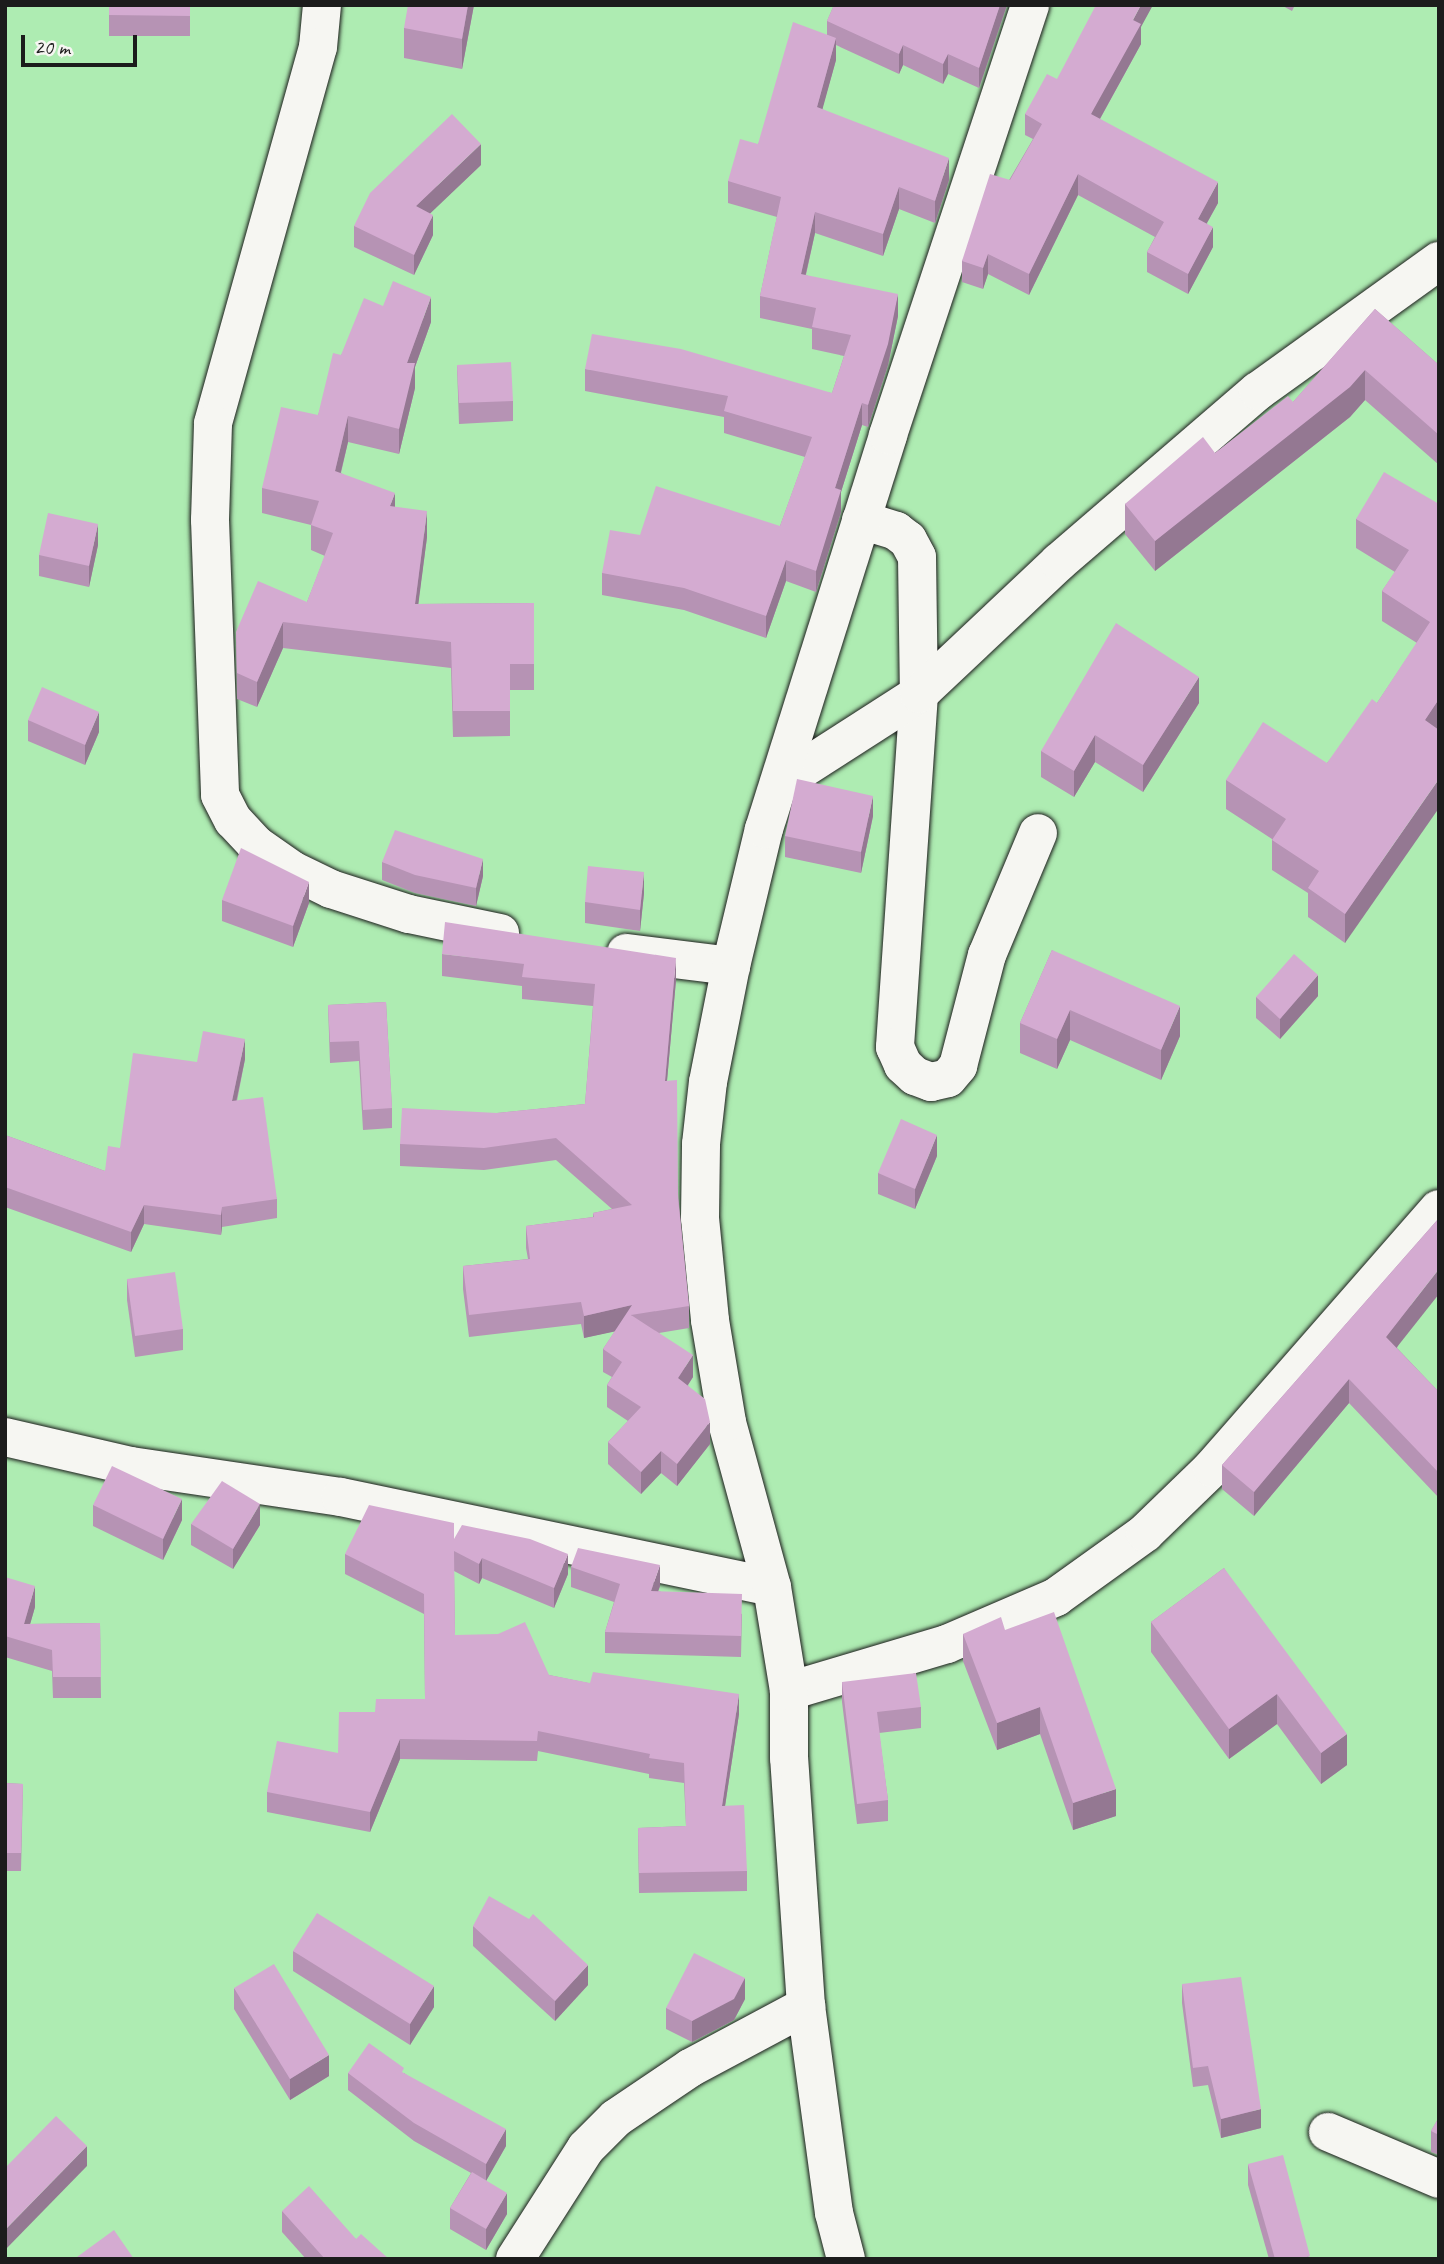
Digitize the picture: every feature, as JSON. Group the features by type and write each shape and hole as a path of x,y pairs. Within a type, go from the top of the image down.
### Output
{"street":[{"path":"323,5 318,47 213,424 210,520 220,794 233,820 255,844 331,889 409,914 541,939"},
{"path":"846,2259 834,2213 806,2006 789,1758 789,1692 772,1587 727,1422 699,1218 708,1082 731,966 779,784 861,520 1030,5"},
{"path":"779,784 919,694 1059,562 1258,391 1439,261"},
{"path":"861,520 896,531 908,540 917,557 919,694 895,1048 903,1065 915,1076 931,1082 948,1078 957,1066 987,955 1038,833"},
{"path":"592,947 731,966"},
{"path":"789,1692 947,1644 1056,1597 1145,1533 1212,1468 1439,1209"},
{"path":"5,1437 131,1466 341,1497 772,1587"},
{"path":"515,2259 578,2158 617,2118 713,2055 806,2006"},
{"path":"1328,2132 1439,2179"}],"green space":[{"path":"5,5 1439,5 1439,2259 5,2259"}],"building":[{"path":"109,5 190,5 190,16 109,15"},
{"path":"408,5 468,5 462,39 404,28"},
{"path":"834,5 1000,5 979,68 948,54 943,64 903,45 899,54 827,21"},
{"path":"1096,5 1141,5 1133,20 1141,24 1091,114 1218,182 1198,219 1213,227 1188,274 1147,252 1164,222 1078,174 1029,274 988,254 983,268 962,261 990,174 1010,180 1042,124 1025,114 1047,74 1057,79"},
{"path":"793,22 836,38 817,107 949,158 935,201 899,187 883,234 815,212 801,274 898,294 888,344 868,405 862,403 835,488 841,490 816,571 786,560 766,616 684,588 602,573 610,530 640,535 656,486 780,526 812,437 724,411 728,396 585,369 592,334 681,349 832,393 851,335 812,327 816,308 760,296 781,197 728,181 740,139 758,144"},
{"path":"452,114 481,144 416,206 433,215 414,255 354,226 370,193"},
{"path":"393,281 431,297 407,363 415,363 399,429 348,416 335,471 395,493 390,506 427,511 415,604 534,603 534,664 510,664 510,711 453,711 451,642 283,622 257,682 237,673 236,632 258,581 307,602 333,533 311,525 319,501 262,488 281,407 318,415 333,353 341,355 364,298 383,306"},
{"path":"1375,309 1439,365 1439,435 1365,370 1350,387 1155,541 1125,504 1203,437 1215,453 1288,396 1293,402"},
{"path":"511,362 513,401 459,403 457,365"},
{"path":"1384,472 1439,504 1439,699 1425,720 1439,730 1439,779 1345,914 1308,888 1319,871 1272,840 1286,819 1226,780 1263,722 1327,763 1372,699 1377,703 1430,622 1382,591 1409,550 1356,519"},
{"path":"48,513 98,524 89,566 39,555"},
{"path":"1116,623 1199,677 1143,765 1095,735 1074,771 1041,751"},
{"path":"42,687 99,712 85,745 28,720"},
{"path":"797,779 873,796 861,852 785,836"},
{"path":"395,830 483,859 476,888 415,875 382,862"},
{"path":"241,848 309,882 293,926 222,900"},
{"path":"588,866 644,872 640,910 585,902"},
{"path":"445,922 676,958 665,1081 677,1080 678,1198 689,1306 631,1315 693,1355 678,1378 705,1399 710,1422 677,1464 661,1451 641,1472 608,1442 641,1407 607,1385 622,1362 603,1349 632,1305 584,1316 581,1302 469,1315 463,1266 530,1259 526,1226 594,1217 593,1213 632,1205 556,1138 484,1148 400,1144 402,1108 497,1113 585,1104 595,984 522,977 524,964 442,954"},
{"path":"1052,950 1180,1006 1161,1050 1070,1010 1057,1039 1020,1023"},
{"path":"1294,954 1318,975 1280,1019 1256,997"},
{"path":"386,1002 392,1108 363,1110 359,1041 330,1042 328,1005"},
{"path":"203,1031 245,1039 232,1101 263,1097 277,1199 222,1207 221,1215 144,1205 131,1232 5,1187 5,1135 105,1171 108,1146 120,1148 133,1053 197,1062"},
{"path":"901,1119 937,1135 915,1189 878,1173"},
{"path":"1439,1218 1439,1269 1386,1337 1439,1392 1439,1473 1349,1379 1254,1492 1222,1465"},
{"path":"175,1272 183,1329 135,1336 127,1279"},
{"path":"112,1466 182,1499 163,1539 93,1505"},
{"path":"222,1481 260,1504 233,1549 191,1524"},
{"path":"369,1505 454,1523 454,1539 462,1525 530,1539 568,1554 554,1588 482,1558 479,1564 454,1551 455,1635 498,1634 525,1622 549,1675 590,1683 593,1672 739,1694 722,1806 744,1805 747,1871 639,1873 638,1828 686,1826 684,1763 649,1758 650,1754 538,1731 537,1741 400,1739 370,1812 267,1792 277,1741 338,1753 339,1712 375,1712 376,1699 425,1699 424,1594 345,1554"},
{"path":"578,1548 660,1565 651,1591 742,1594 741,1636 605,1632 620,1584 571,1567"},
{"path":"1224,1568 1347,1734 1321,1753 1277,1694 1229,1729 1151,1622"},
{"path":"5,1577 35,1586 24,1624 100,1623 101,1677 53,1677 52,1650 5,1636"},
{"path":"1054,1612 1116,1789 1073,1803 1040,1707 997,1723 963,1634 1001,1617 1005,1630"},
{"path":"916,1673 921,1707 877,1712 888,1800 857,1804 842,1682"},
{"path":"5,1783 23,1784 21,1853 5,1853"},
{"path":"489,1896 529,1919 533,1914 588,1965 555,2001 473,1926"},
{"path":"317,1913 434,1986 410,2024 293,1951"},
{"path":"694,1953 745,1978 734,1999 692,2021 666,2008"},
{"path":"274,1964 329,2055 290,2079 234,1988"},
{"path":"1241,1977 1261,2109 1221,2119 1208,2066 1193,2068 1182,1984"},
{"path":"369,2043 404,2068 402,2072 506,2129 486,2164 414,2123 348,2073"},
{"path":"56,2116 87,2146 5,2230 5,2168"},
{"path":"1439,2117 1439,2135 1431,2131"},
{"path":"1283,2155 1310,2256 1300,2259 1275,2259 1248,2164"},
{"path":"472,2172 507,2193 486,2229 450,2208"},
{"path":"309,2186 356,2239 361,2234 389,2259 325,2259 282,2211"},
{"path":"114,2230 134,2259 78,2259 77,2257"}]}
